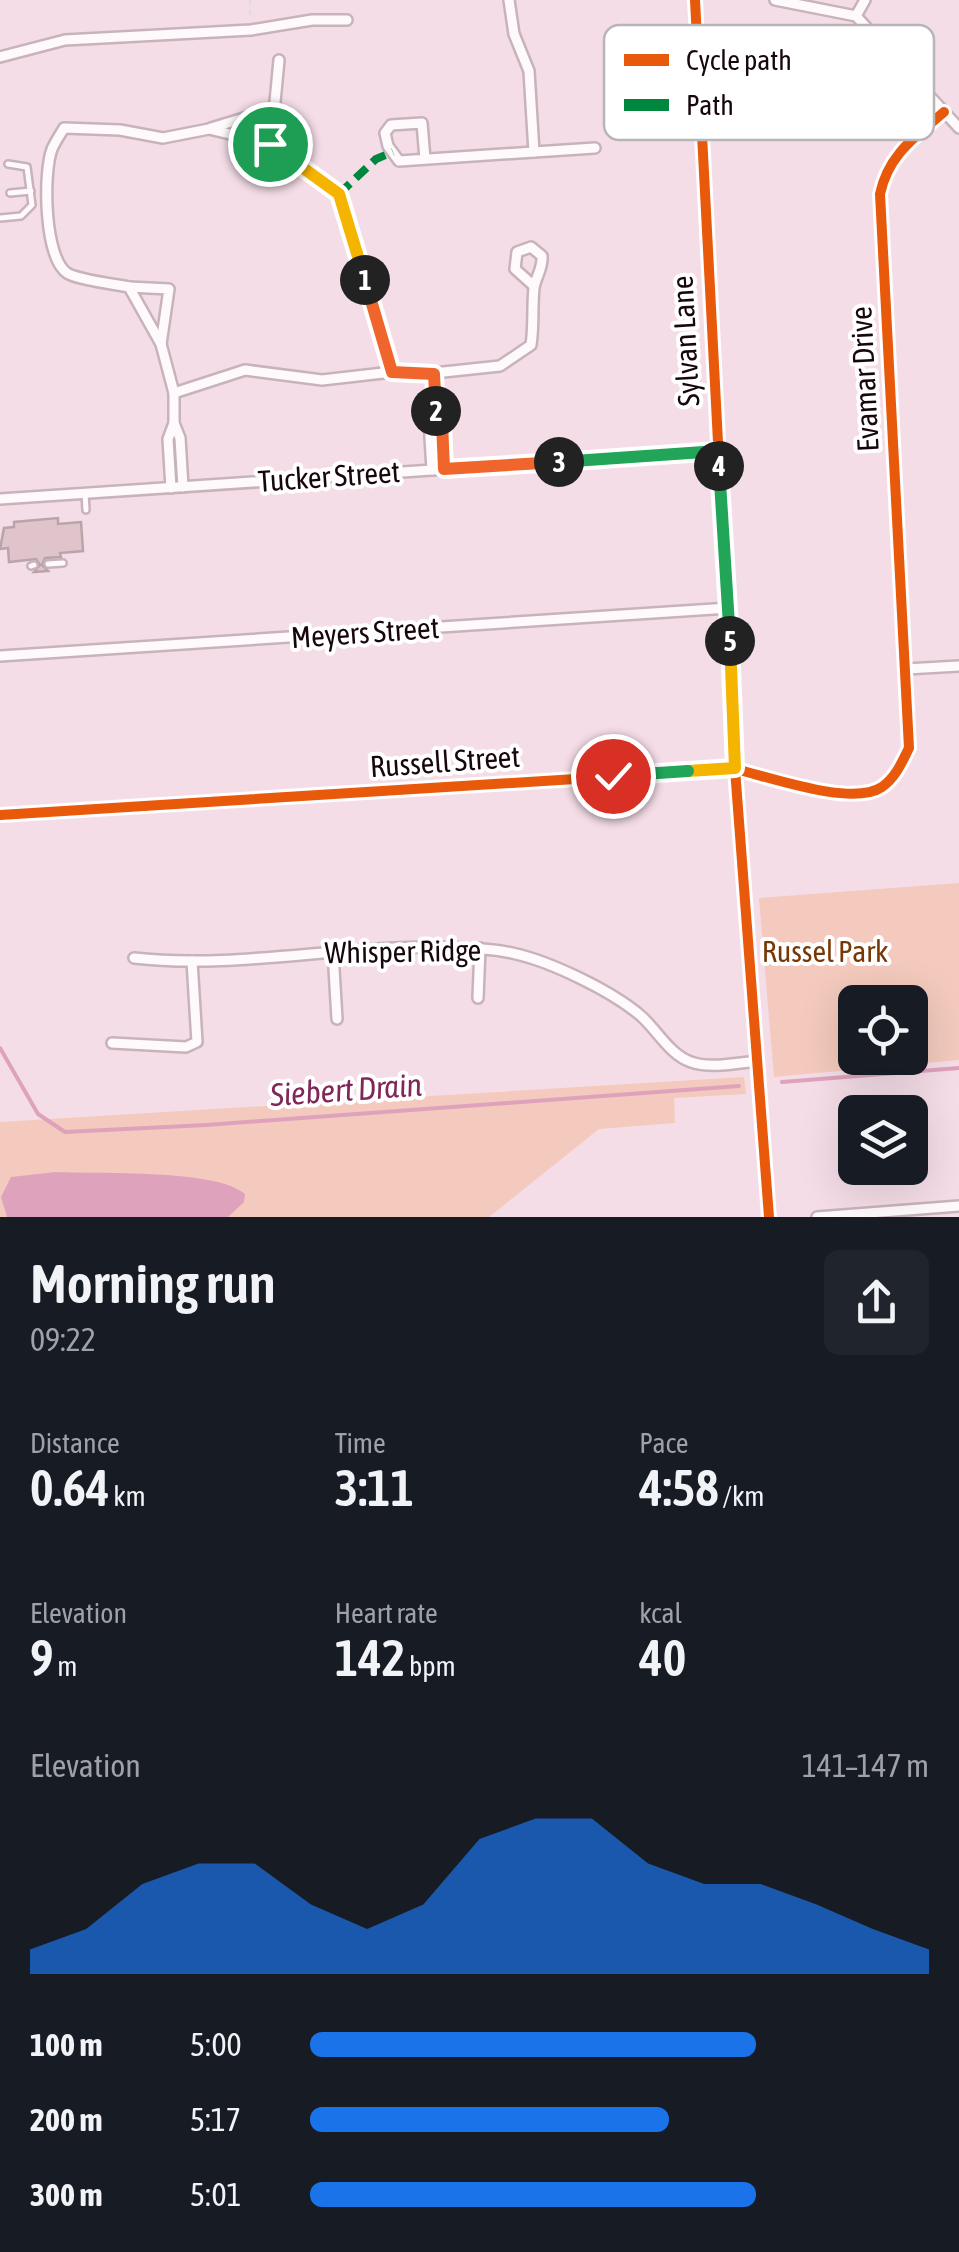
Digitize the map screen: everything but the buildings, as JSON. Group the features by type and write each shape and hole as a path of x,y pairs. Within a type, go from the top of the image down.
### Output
{"street":[{"path":"509,0 514,34 529,71 534,152"},
{"name":"Sylvan Lane","path":"695,0 696,25"},
{"path":"775,0 856,16 864,25"},
{"path":"856,16 865,0"},
{"path":"0,57 65,40 250,30 312,20 347,20"},
{"path":"270,144 279,60"},
{"path":"934,101 959,128"},
{"path":"161,344 169,289 129,287 67,273 56,260 46,181 52,149 64,128 120,130 162,138 209,129 274,109"},
{"name":"Evamar Drive","path":"934,121 944,112"},
{"path":"425,159 422,123 391,125 385,133 388,146 399,160 425,159 595,148"},
{"path":"209,129 270,144 339,194 392,372"},
{"name":"Sylvan Lane","path":"702,140 735,768 768,1217"},
{"name":"Evamar Drive","path":"906,669 880,194 884,173 896,153 911,140"},
{"path":"174,393 245,370 322,380 500,366 531,346 536,309 534,286"},
{"path":"129,287 161,344 174,393 174,424 168,439 170,488"},
{"path":"434,374 444,469"},
{"path":"432,470 429,421 435,409"},
{"path":"174,424 180,438 182,487"},
{"name":"Tucker Street","path":"0,499 718,451"},
{"name":"Meyers Street","path":"0,656 729,608"},
{"path":"906,669 959,666"},
{"name":"Russell Street","path":"0,814 735,768 842,794 864,795 898,772 909,748 906,669"},
{"path":"478,998 480,948"},
{"name":"Whisper Ridge","path":"134,958 192,961 480,948 515,953 598,990 641,1016 682,1058 694,1064 758,1061"},
{"path":"333,952 338,1019"},
{"path":"112,1043 186,1047 197,1042 192,961"},
{"path":"816,1217 959,1206"}],"lane":[{"path":"0,218 21,216 32,205 27,166 8,164"},
{"path":"10,193 31,191"},
{"path":"85,493 86,510"},
{"path":"48,564 63,563"}],"path":[{"path":"250,0 250,30"}],"green space":[{"name":"Russel Park","path":"959,883 959,1060 928,1063 928,985 838,985 838,1071 774,1077 759,898"},
{"path":"744,1077 746,1094 674,1098 675,1123 599,1129 489,1217 0,1217 0,1122"}],"shaded area":[{"path":"56,1172 155,1174 209,1180 245,1194 244,1202 228,1217 7,1217 1,1197 11,1177"}],"waterway":[{"name":"Siebert Drain","path":"0,1048 38,1114 65,1132 739,1086"},
{"name":"Siebert Drain","path":"782,1082 959,1068"}],"marked path":[{"path":"339,194 376,159 393,152"}],"cycle path":[{"path":"695,0 696,25"},
{"path":"934,121 944,112"},
{"path":"702,140 735,769 769,1217"},
{"path":"0,815 735,769 832,792 851,794 882,787 895,774 909,748 880,194 889,168 912,140"}],"route":[{"path":"270,144 339,194 392,372 434,374 444,469 718,451 735,768 613,776"}]}
